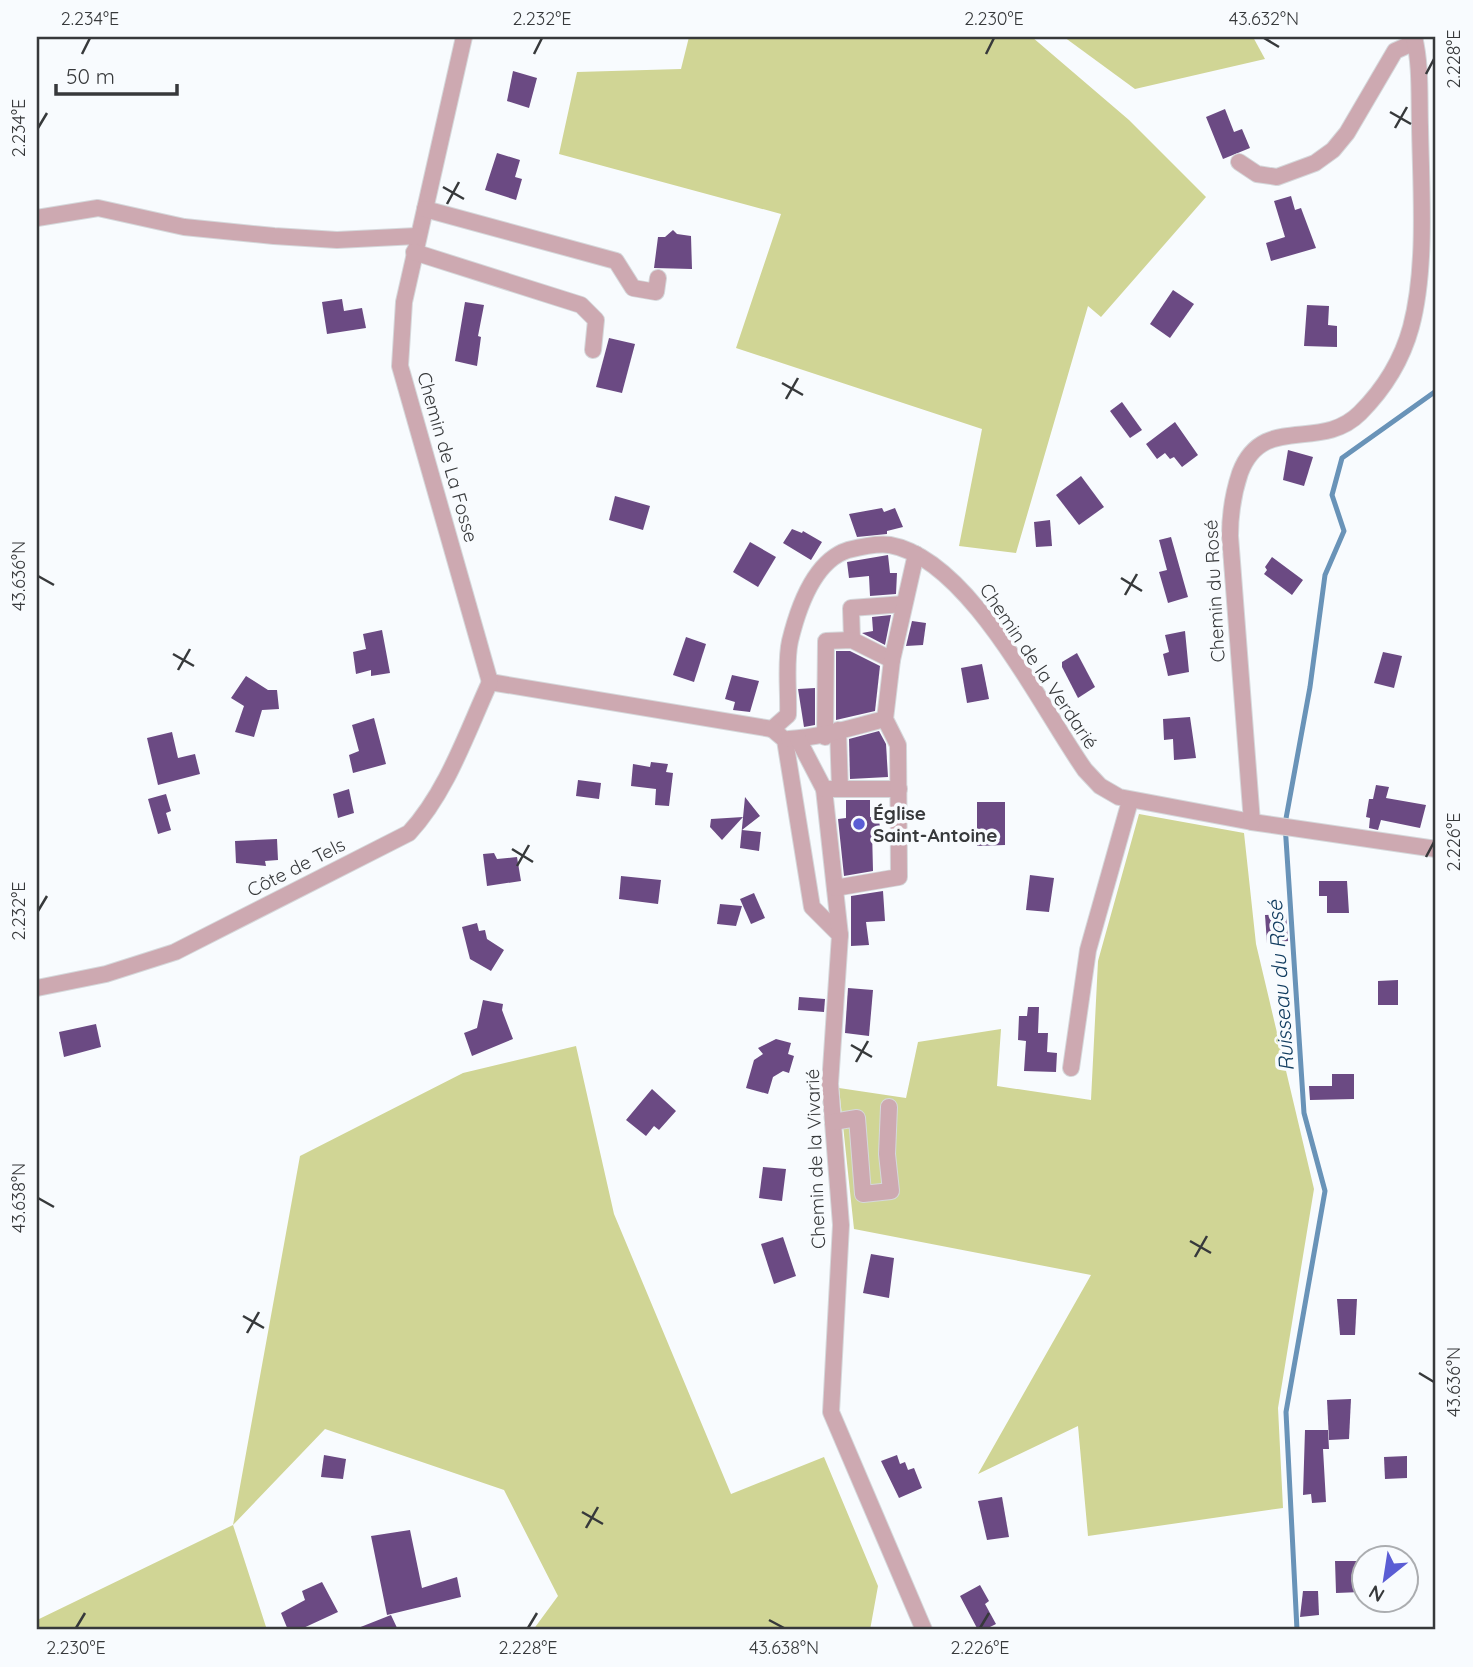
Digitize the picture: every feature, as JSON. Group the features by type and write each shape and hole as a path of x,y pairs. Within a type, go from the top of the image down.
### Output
{"street":[{"name":"Chemin de La Fosse","path":"464,37 404,302 400,366 490,682"},
{"path":"1239,162 1257,174 1277,177 1315,163 1347,133 1395,51 1414,39"},
{"name":"Chemin du Rosé","path":"1252,822 1230,536 1234,491 1242,469 1260,443 1287,436 1325,432 1343,425 1374,397 1403,351 1411,326 1419,265 1420,142 1414,39"},
{"path":"37,218 98,208 184,227 274,236 416,244 581,305 596,320 593,350"},
{"path":"425,209 616,261 633,288 656,292 658,278"},
{"name":"Chemin de la Verdarié","path":"772,729 788,715 790,642 820,569 835,555 860,547 889,545 916,554 947,576 975,604 1085,770 1100,786 1129,801 1436,849"},
{"path":"835,888 899,877 898,745 885,719 892,660 916,554"},
{"path":"892,660 852,640 851,608 904,604"},
{"name":"Chemin de la Vivarié","path":"852,640 826,641 835,888 840,935 830,1084 841,1225 831,1412 924,1630"},
{"path":"490,682 772,729 791,739 832,789 899,789"},
{"name":"Côte de Tels","path":"37,988 106,974 175,952 409,833 424,817 490,682"},
{"path":"791,739 831,733 885,719"},
{"path":"791,739 812,907 840,935"},
{"path":"1071,1068 1088,950 1129,801"},
{"path":"833,1122 857,1118 888,1114 887,1154 891,1191 863,1194 857,1118"},
{"path":"860,1158 887,1154"}],"green space":[{"path":"689,37 1032,37 1129,120 1206,197 1101,317 1088,306 1016,553 959,546 982,429 736,348 781,214 559,154 577,72 681,69"},
{"path":"1064,37 1253,37 1265,59 1135,89"},
{"path":"1139,814 1244,833 1256,944 1314,1189 1278,1408 1283,1508 1088,1536 1078,1426 978,1474 1091,1275 854,1229 839,1088 906,1098 918,1042 1001,1029 997,1086 1091,1100 1098,961"},
{"path":"576,1046 614,1214 731,1494 824,1457 878,1586 870,1630 533,1630 558,1596 504,1490 325,1429 233,1525 300,1156 463,1073"},
{"path":"233,1525 267,1630 37,1630 37,1620"}],"building":[{"path":"513,71 537,78 529,108 507,101"},
{"path":"1225,109 1234,132 1242,129 1250,148 1223,159 1206,117"},
{"path":"497,153 520,160 515,177 522,179 516,200 485,190"},
{"path":"1291,196 1295,210 1301,208 1316,248 1271,261 1266,243 1285,237 1274,201"},
{"path":"673,230 677,234 691,236 692,269 654,268 658,237 665,237"},
{"path":"1173,290 1194,304 1170,338 1150,324"},
{"path":"342,299 344,311 362,308 366,328 327,334 322,302"},
{"path":"465,302 484,305 478,336 481,337 477,366 455,361"},
{"path":"1307,305 1329,306 1328,325 1337,326 1337,347 1304,346"},
{"path":"609,338 635,344 622,393 596,387"},
{"path":"1122,402 1142,430 1130,438 1110,411"},
{"path":"1175,422 1198,455 1182,467 1174,457 1170,459 1165,453 1157,459 1146,444"},
{"path":"1288,450 1313,457 1304,486 1283,480"},
{"path":"1081,476 1104,507 1079,525 1056,495"},
{"path":"615,496 650,506 643,530 609,520"},
{"path":"882,508 884,512 895,508 903,527 887,531 887,534 857,537 849,514"},
{"path":"1050,520 1052,546 1036,547 1034,522"},
{"path":"792,529 802,533 803,531 822,542 811,560 783,543"},
{"path":"1171,537 1188,597 1168,603 1159,572 1167,570 1159,540"},
{"path":"750,542 776,557 758,587 733,572"},
{"path":"888,555 890,573 897,573 896,594 870,596 869,576 849,578 847,562"},
{"path":"1272,557 1303,580 1292,595 1264,574"},
{"path":"891,615 885,645 862,633 873,631 872,617"},
{"path":"912,621 926,623 923,645 906,646"},
{"path":"382,630 390,673 371,676 371,670 356,674 353,652 366,649 363,634"},
{"path":"1185,631 1189,672 1168,676 1163,654 1169,652 1165,635"},
{"path":"686,637 706,644 694,682 673,675"},
{"path":"836,651 850,651 880,666 875,711 836,720"},
{"path":"1383,652 1402,656 1394,688 1374,683"},
{"path":"1077,653 1095,687 1078,698 1062,667 1062,662"},
{"path":"982,664 989,699 967,703 961,668"},
{"path":"732,675 759,681 750,712 733,710 735,702 725,699"},
{"path":"246,676 268,690 277,690 279,709 262,710 254,737 235,732 244,706 231,698"},
{"path":"815,688 815,725 804,727 798,689"},
{"path":"1190,717 1196,758 1174,760 1173,739 1164,740 1163,719"},
{"path":"374,718 386,764 353,773 349,755 359,751 352,725"},
{"path":"879,731 886,744 888,777 850,779 849,739"},
{"path":"172,732 178,758 195,754 200,774 158,785 147,738"},
{"path":"651,762 668,764 666,772 673,773 669,806 655,805 656,789 631,786 633,764 650,767"},
{"path":"578,780 601,783 599,799 576,796"},
{"path":"1376,785 1389,787 1386,798 1426,805 1420,828 1381,820 1378,830 1369,828 1370,818 1366,817 1369,799 1373,799"},
{"path":"349,789 354,813 338,818 333,794"},
{"path":"166,794 171,811 166,813 171,830 158,834 148,799"},
{"path":"745,797 760,816 742,830 761,832 759,851 740,848"},
{"name":"Église Saint-Antoine","path":"846,800 870,800 870,817 879,817 880,830 872,830 873,871 844,876 838,819 846,818"},
{"path":"977,802 1005,802 1005,845 977,846"},
{"path":"743,817 722,840 710,827 711,819"},
{"path":"277,839 278,860 265,861 266,866 236,863 235,841"},
{"path":"494,853 497,859 517,857 521,881 487,886 483,854"},
{"path":"1030,875 1054,878 1049,912 1026,910"},
{"path":"621,876 661,880 658,904 619,899"},
{"path":"1319,881 1347,881 1349,913 1327,913 1327,896 1319,896"},
{"path":"883,891 885,921 866,922 869,945 851,946 851,896"},
{"path":"754,893 765,918 751,924 740,899"},
{"path":"720,904 742,906 736,926 717,924"},
{"path":"1286,914 1288,941 1267,943 1265,915"},
{"path":"477,923 479,931 485,930 487,939 504,950 491,971 470,959 462,927"},
{"path":"1398,980 1398,1005 1378,1005 1378,981"},
{"path":"848,988 873,990 869,1036 845,1033"},
{"path":"799,997 825,999 824,1012 798,1010"},
{"path":"483,1000 503,1004 502,1010 513,1039 472,1056 464,1033 477,1028"},
{"path":"1028,1007 1039,1007 1038,1033 1048,1033 1047,1052 1057,1053 1056,1072 1024,1071 1026,1041 1018,1040 1019,1016 1027,1016"},
{"path":"96,1024 101,1047 64,1057 59,1032"},
{"path":"776,1039 791,1043 788,1054 794,1056 789,1073 783,1071 773,1077 768,1094 746,1088 754,1060 763,1054 758,1048"},
{"path":"1332,1074 1354,1074 1354,1099 1310,1100 1309,1086 1332,1086"},
{"path":"652,1089 676,1111 659,1130 654,1126 646,1136 626,1120"},
{"path":"763,1167 786,1169 782,1201 759,1198"},
{"path":"783,1237 796,1276 774,1284 761,1244"},
{"path":"871,1254 894,1258 889,1298 863,1293"},
{"path":"1337,1299 1357,1299 1355,1335 1340,1335"},
{"path":"1351,1399 1349,1439 1329,1440 1327,1400"},
{"path":"1305,1430 1328,1430 1329,1449 1323,1449 1326,1502 1312,1503 1311,1494 1303,1495"},
{"path":"324,1455 346,1459 343,1479 321,1477"},
{"path":"897,1455 900,1464 905,1462 908,1470 914,1468 922,1488 899,1498 881,1461"},
{"path":"1407,1456 1407,1478 1385,1479 1384,1457"},
{"path":"1002,1497 1009,1537 987,1540 978,1501"},
{"path":"410,1530 422,1588 457,1577 461,1597 387,1615 371,1536"},
{"path":"1335,1561 1350,1561 1350,1592 1336,1593"},
{"path":"322,1582 338,1612 299,1630 288,1630 281,1613 305,1600 302,1591"},
{"path":"980,1585 989,1601 985,1604 996,1624 984,1630 978,1630 960,1596"},
{"path":"1303,1591 1318,1591 1319,1615 1300,1617"},
{"path":"391,1615 398,1630 353,1630"}],"waterway":[{"name":"Ruisseau du Rosé","path":"1297,1630 1286,1412 1325,1191 1304,1113 1285,824 1310,687 1325,575 1344,531 1332,495 1342,458 1436,391"}],"place":[{"name":"Église Saint-Antoine","path":"859,824"}]}
